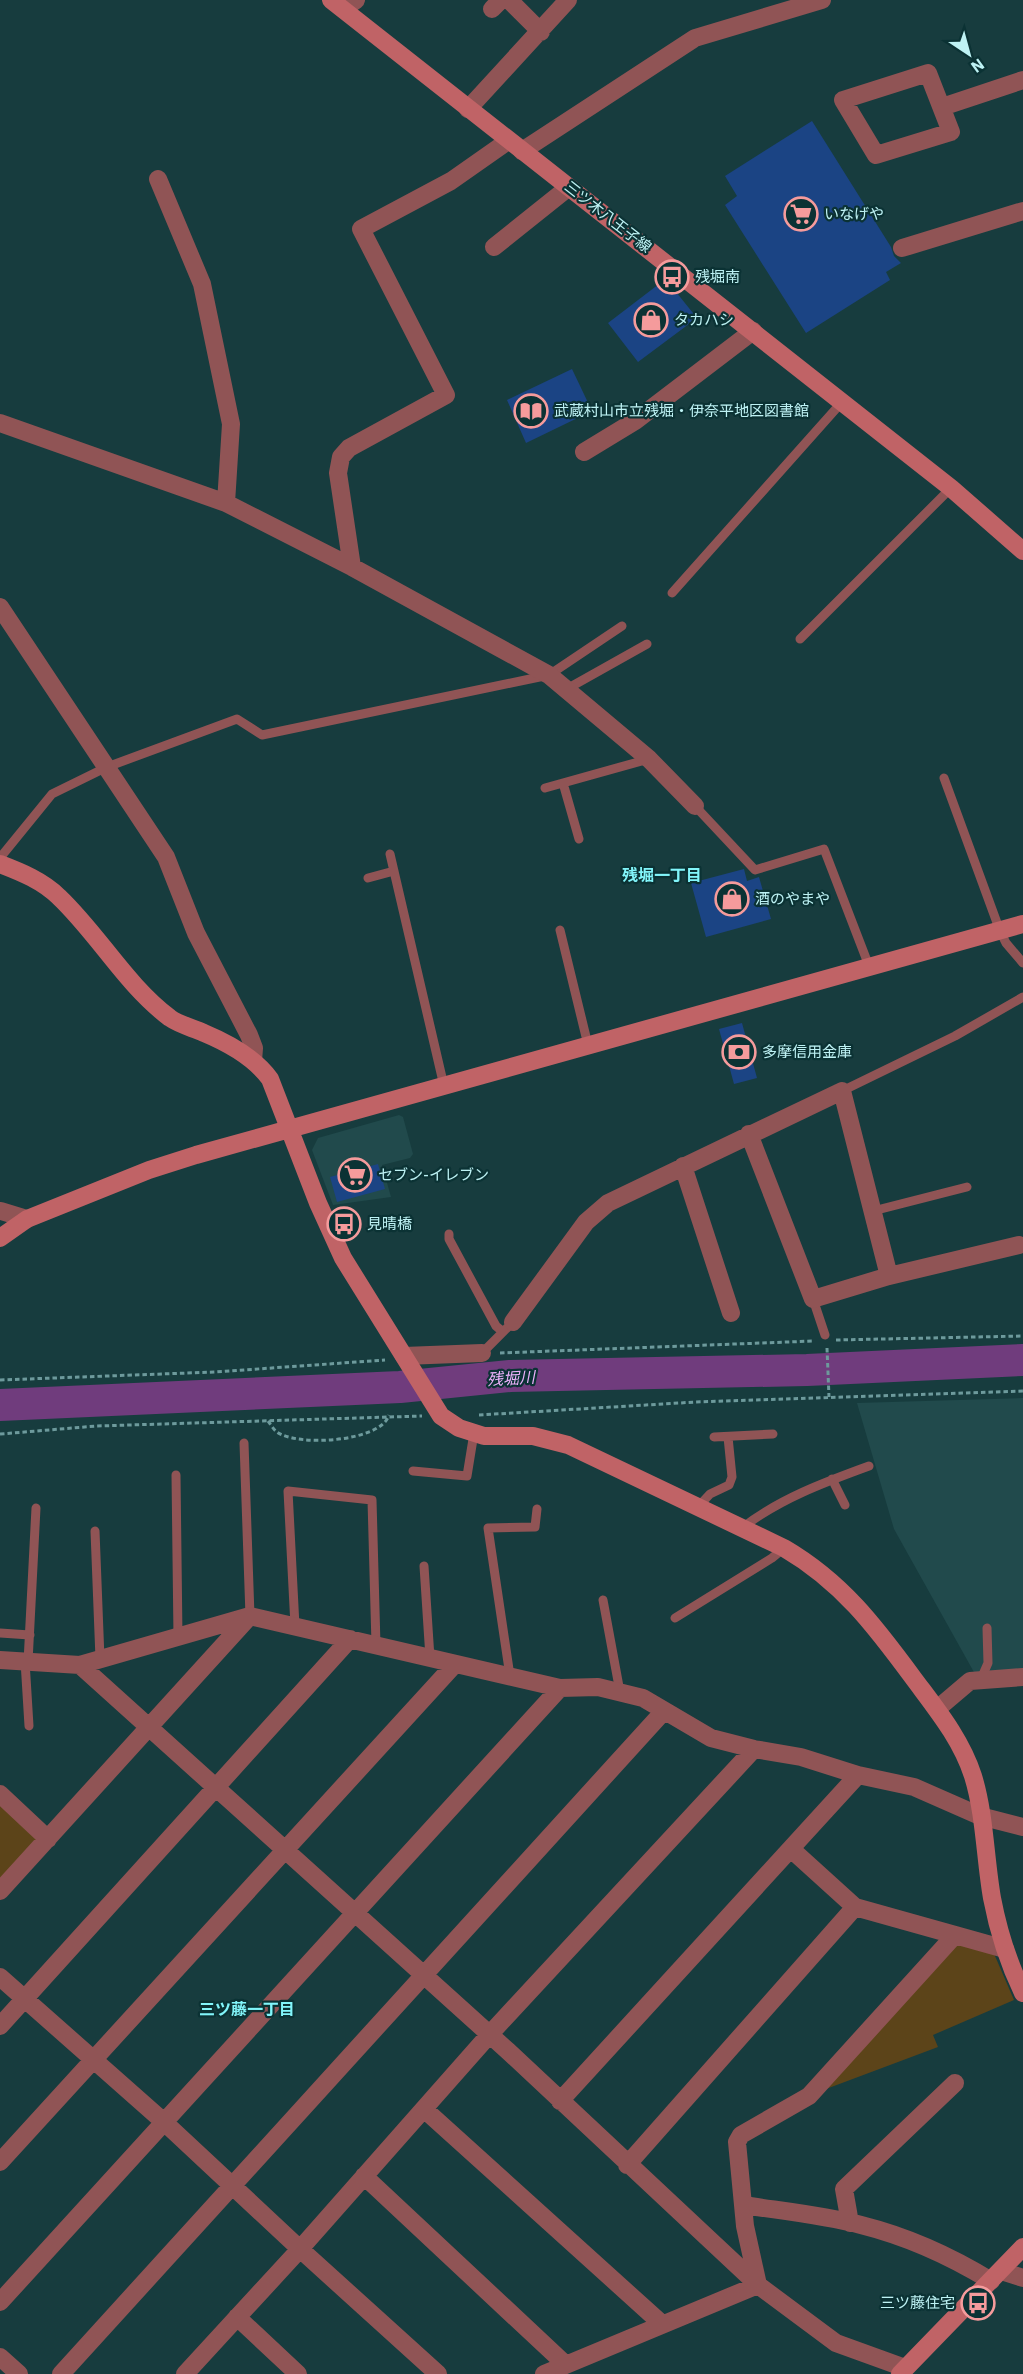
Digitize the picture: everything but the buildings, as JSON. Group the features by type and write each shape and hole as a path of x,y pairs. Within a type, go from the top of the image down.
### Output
{"street":[{"path":"509,0 541,32"},
{"path":"468,109 568,0"},
{"path":"352,567 338,473 341,456 349,448 446,395 361,229 515,146 695,38 799,4 822,0"},
{"name":"三ツ木八王子線","path":"343,3 468,109 951,488 1023,551"},
{"path":"928,72 942,107 951,132 876,155 843,100 928,72"},
{"path":"942,107 1023,80"},
{"path":"158,179 202,284 231,424 226,503"},
{"path":"494,247 569,187"},
{"path":"902,248 1023,211"},
{"path":"584,453 635,421 753,332"},
{"path":"0,423 226,503 352,567 549,675 649,759 695,806"},
{"path":"0,608 166,857 196,933 249,1035 254,1048 253,1061"},
{"path":"0,864 38,882 60,898 147,1000 173,1020 218,1039 253,1061 270,1079 318,1203 343,1258 436,1410 451,1423 472,1424 484,1436 533,1436 568,1445 784,1548 814,1567 852,1600 937,1709 963,1751 973,1778 992,1899 1005,1949 1023,1993"},
{"path":"0,1238 27,1220 149,1170 290,1128 1023,924"},
{"path":"508,1327 586,1222 608,1203 842,1091 889,1276"},
{"path":"749,1134 813,1299 889,1276 1019,1245"},
{"path":"683,1166 731,1313"},
{"path":"1,1212 27,1220"},
{"path":"406,1358 482,1353"},
{"path":"0,1891 250,1616"},
{"path":"0,1660 80,1665 250,1616 560,1688 598,1687 643,1698 711,1738 754,1749 801,1757 858,1775 914,1787 980,1816 1023,1827"},
{"path":"0,2026 350,1639"},
{"path":"0,2162 455,1664"},
{"path":"80,1665 489,2035 758,2284 836,2343 908,2372 1023,2247"},
{"path":"937,1709 961,1686 970,1681 1023,1677"},
{"path":"0,2302 560,1688"},
{"path":"61,2374 664,1711"},
{"path":"185,2374 300,2249 489,2035 754,1749"},
{"path":"560,2101 858,1775"},
{"path":"0,1794 48,1839"},
{"path":"791,1849 855,1907 1005,1949"},
{"path":"627,2165 855,1907"},
{"path":"758,2284 745,2226 737,2142 741,2135 809,2096 955,1935"},
{"path":"0,1977 164,2121 438,2374"},
{"path":"850,2223 844,2189 955,2083"},
{"path":"424,2109 662,2324"},
{"path":"364,2176 556,2370 758,2284"},
{"path":"743,2205 850,2223 888,2232 971,2268 996,2276 1023,2278"},
{"path":"237,2317 298,2374"},
{"path":"0,2357 19,2374"}],"lane":[{"path":"672,593 842,402"},
{"path":"800,639 951,488"},
{"path":"0,858 52,794 107,767 237,719 262,735 549,675 622,626"},
{"path":"565,690 647,644"},
{"path":"545,788 649,759"},
{"path":"944,778 1000,931 1006,943 1023,963"},
{"path":"563,783 579,839"},
{"path":"695,806 755,870 824,849 869,966"},
{"path":"390,854 444,1086"},
{"path":"368,878 394,871"},
{"path":"560,930 588,1045"},
{"path":"842,1091 955,1036 1023,998"},
{"path":"873,1211 967,1187"},
{"path":"449,1234 449,1239 496,1326 508,1327"},
{"path":"813,1299 825,1338"},
{"path":"482,1353 508,1327"},
{"path":"413,1471 467,1476 472,1424"},
{"path":"714,1437 773,1434"},
{"path":"698,1507 710,1494 729,1485 732,1476 728,1437"},
{"path":"244,1443 250,1616"},
{"path":"742,1528 761,1513 832,1479 869,1466"},
{"path":"176,1475 178,1637"},
{"path":"832,1479 845,1504"},
{"path":"294,1626 288,1491 372,1500 376,1645"},
{"path":"29,1726 27,1661 36,1508"},
{"path":"510,1676 488,1528 535,1527 537,1509"},
{"path":"95,1531 100,1659"},
{"path":"675,1618 772,1558 784,1548"},
{"path":"424,1566 430,1658"},
{"path":"603,1600 620,1692"},
{"path":"981,1679 988,1663 987,1628"},
{"path":"0,1633 30,1635"}],"path":[{"path":"836,1340 1023,1336"},
{"path":"482,1353 506,1354 825,1338"},
{"path":"826,1347 829,1397"},
{"path":"0,1380 215,1372 386,1360"},
{"path":"472,1424 829,1397 1023,1391"},
{"path":"0,1434 98,1426 389,1415 415,1416"},
{"path":"267,1420 278,1433 303,1440 357,1437 381,1427 388,1421 389,1415"}],"shaded area":[{"path":"399,1115 403,1117 413,1154 410,1158 382,1165 391,1197 333,1205 312,1150 318,1138"},
{"path":"1023,1398 1023,1672 975,1674 894,1529 857,1403"},
{"path":"0,1800 43,1840 0,1886"},
{"path":"952,1943 992,1949 1014,2000 933,2035 938,2047 818,2092"}],"waterway":[{"name":"残堀川","path":"0,1405 400,1387 510,1376 807,1370 1023,1360"}],"place":[{"name":"いなげや","path":"801,214"},
{"name":"残堀南","path":"672,277"},
{"name":"タカハシ","path":"651,320"},
{"name":"武蔵村山市立残堀・伊奈平地区図書館","path":"531,411"},
{"name":"酒のやまや","path":"732,899"},
{"name":"多摩信用金庫","path":"739,1052"},
{"name":"セブン-イレブン","path":"355,1175"},
{"name":"見晴橋","path":"344,1224"},
{"name":"三ツ藤住宅","path":"978,2303"}],"district":[{"name":"残堀一丁目","path":"662,875"},
{"name":"三ツ藤一丁目","path":"247,2009"}]}
